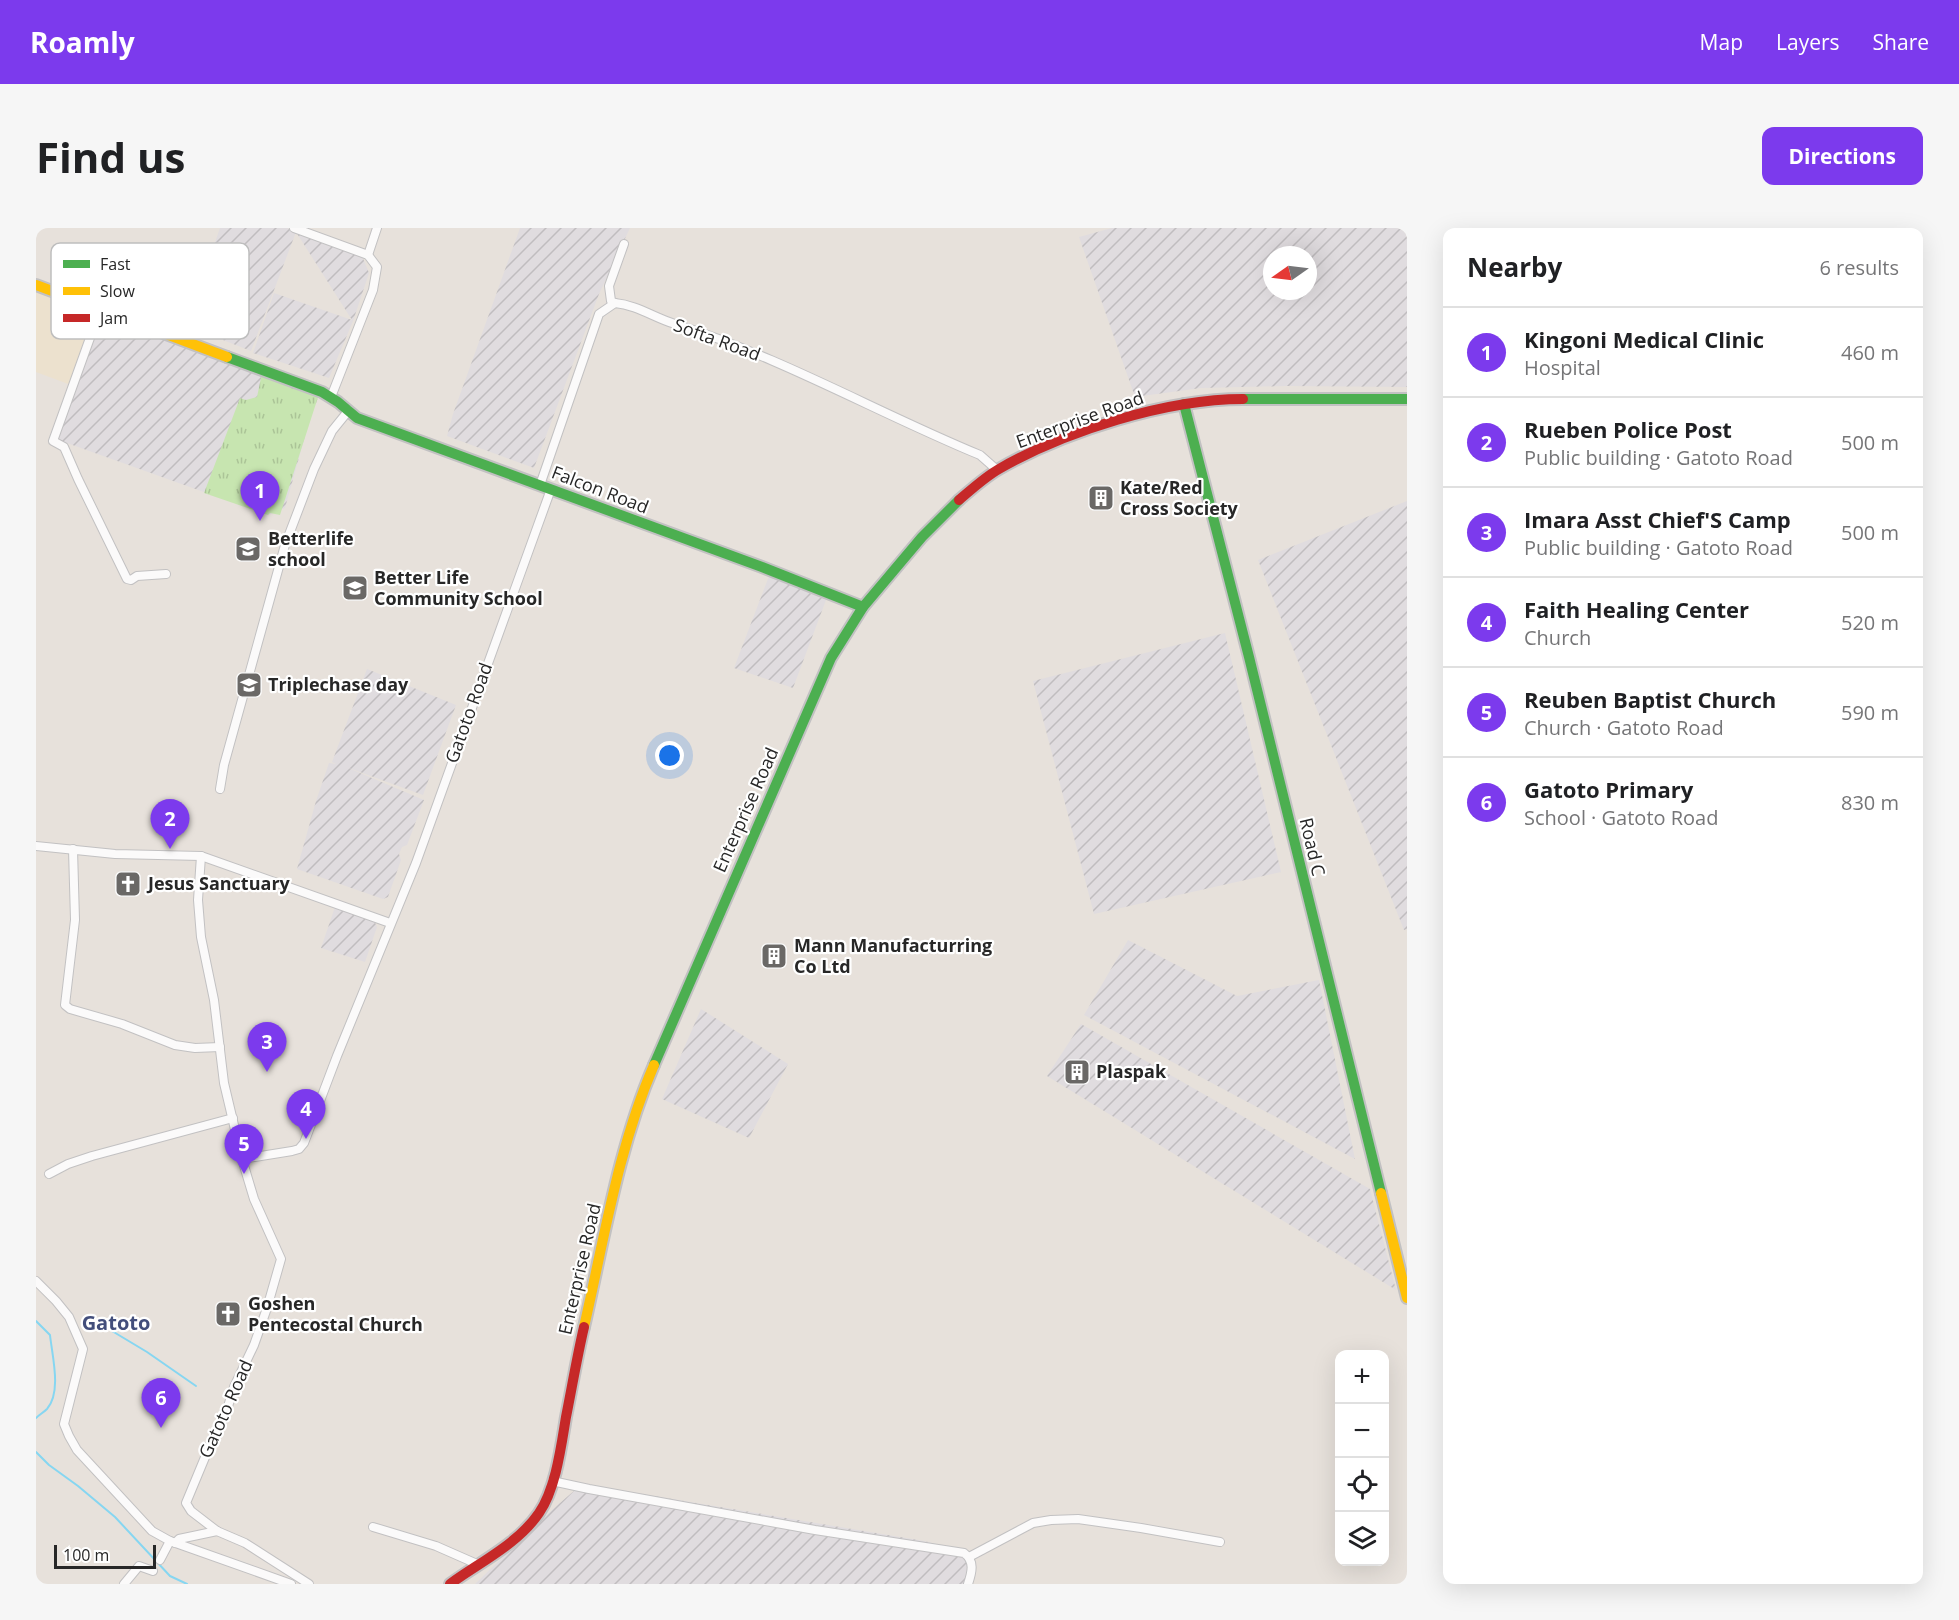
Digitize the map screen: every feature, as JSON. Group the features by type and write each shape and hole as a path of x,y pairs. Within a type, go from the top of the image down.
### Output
{"street":[{"path":"294,228 368,255 375,264 377,273 331,397"},
{"path":"368,255 377,228"},
{"path":"540,485 598,314 615,303 611,301 609,286 624,244"},
{"name":"Falcon Road","path":"36,285 51,291"},
{"name":"Softa Road","path":"615,303 629,305 797,370 980,455 997,470"},
{"path":"90,339 53,441 64,447 127,579 166,574"},
{"name":"Falcon Road","path":"180,339 331,397 357,418 374,425 762,567 863,607"},
{"name":"Enterprise Road","path":"450,1584 499,1551 524,1530 539,1513 548,1495 559,1457 576,1362 615,1191 639,1100 813,696 831,658 863,607 945,513 997,470 1071,436 1132,416 1184,404 1226,399 1407,399"},
{"name":"Road C","path":"1184,404 1250,657 1407,1298"},
{"path":"220,789 224,765 285,545 314,469 332,431 349,411"},
{"name":"Gatoto Road","path":"242,1159 292,1151 299,1149 304,1143 390,923 416,863 551,489"},
{"path":"36,846 115,854 201,856 390,923"},
{"path":"73,849 75,920 65,1005 70,1009 131,1027 175,1045 195,1048 220,1047"},
{"name":"Gatoto Road","path":"201,856 199,918 214,1000 224,1083 254,1199 281,1259 254,1345 186,1503 191,1511 216,1531 245,1543 304,1579 306,1583"},
{"path":"49,1174 68,1164 92,1156 233,1118"},
{"path":"36,1281 69,1317 83,1349 64,1424 77,1450 152,1531 172,1542 291,1584"},
{"path":"552,1481 815,1530 964,1553 969,1557 972,1571 968,1584"},
{"path":"969,1557 1034,1523 1051,1520 1078,1519 1220,1542"},
{"path":"373,1527 436,1546 477,1564"},
{"path":"160,1560 172,1542 216,1531"},
{"path":"124,1584 139,1566 153,1571"}],"shaded area":[{"path":"220,228 287,228 362,256 369,273 353,321 329,378 253,353 274,293 352,320 296,232 251,351 220,339 249,339 249,243 215,243"},
{"path":"520,228 630,228 599,294 534,468 447,436"},
{"path":"1112,228 1407,228 1407,387 1201,388 1135,397 1079,237"},
{"path":"36,289 51,295 51,339 88,339 71,385 36,372"},
{"path":"88,339 171,339 317,393 285,508 268,515 53,438"},
{"path":"1407,501 1407,929 1404,930 1258,560"},
{"path":"769,576 826,600 793,688 734,668"},
{"path":"1225,633 1281,872 1094,914 1033,681"},
{"path":"367,669 456,705 423,795 346,767 424,800 407,845 402,847 399,854 401,860 388,897 383,899 297,869 329,763 336,764 332,762"},
{"path":"336,904 373,918 377,927 365,962 321,948"},
{"path":"1128,940 1237,996 1319,980 1355,1159 1084,1015"},
{"path":"701,1009 788,1064 749,1138 662,1099"},
{"path":"1081,1024 1370,1189 1396,1290 1047,1076"},
{"path":"582,1484 924,1541 964,1551 970,1556 968,1584 475,1584"}],"green space":[{"path":"262,373 320,391 280,515 270,513 268,515 204,493 240,398 246,400 257,397"}],"waterway":[{"path":"36,1321 50,1335 55,1383 52,1402 36,1418"},
{"path":"112,1331 196,1386"},
{"path":"36,1452 115,1517 170,1576 187,1584"}],"traffic: fast":[{"path":"227,357 322,392 357,418 762,567 863,607"},
{"path":"1243,399 1407,399"},
{"path":"1184,404 1381,1193"},
{"path":"654,1065 831,658 863,607 922,537 959,500"}],"traffic: slow":[{"path":"36,285 51,291"},
{"path":"179,339 227,357"},
{"path":"584,1327 621,1161 641,1097 654,1065"},
{"path":"1381,1193 1407,1298"}],"traffic: jam":[{"path":"959,500 999,469 1025,455 1085,430 1150,411 1213,400 1243,399"},
{"path":"450,1584 510,1543 530,1524 545,1503 557,1467 584,1327"}],"place":[{"name":"Kate/Red Cross Society","path":"1101,498"},
{"name":"Kingoni Medical Clinic","path":"260,521"},
{"name":"Betterlife school","path":"248,549"},
{"name":"Better Life Community School","path":"355,588"},
{"name":"Triplechase day","path":"249,685"},
{"name":"Rueben Police Post","path":"170,849"},
{"name":"Jesus Sanctuary","path":"128,884"},
{"name":"Mann Manufacturring Co Ltd","path":"774,956"},
{"name":"Imara Asst Chief'S Camp","path":"267,1072"},
{"name":"Plaspak","path":"1077,1072"},
{"name":"Faith Healing Center","path":"306,1139"},
{"name":"Reuben Baptist Church","path":"244,1174"},
{"name":"Goshen Pentecostal Church","path":"228,1314"},
{"name":"Gatoto Primary","path":"161,1428"}],"district":[{"name":"Gatoto","path":"116,1323"}]}
